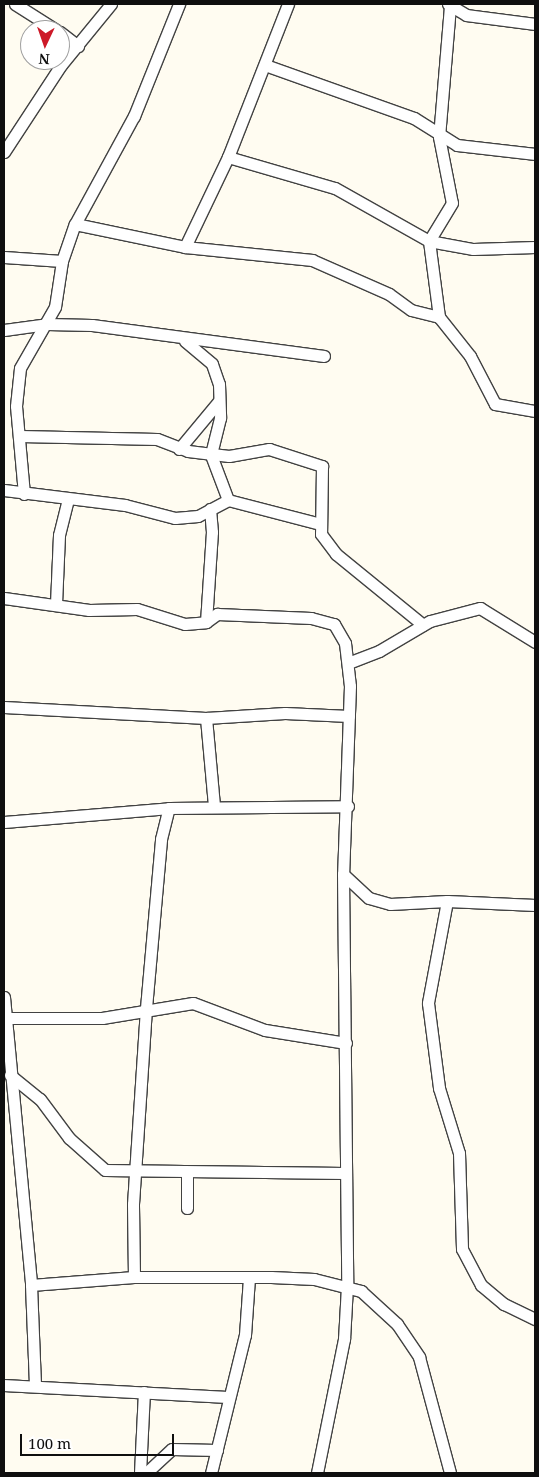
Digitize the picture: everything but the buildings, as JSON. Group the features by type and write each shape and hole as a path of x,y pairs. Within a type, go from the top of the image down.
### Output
{"street":[{"path":"15,4 40,20"},
{"path":"6,144 111,4"},
{"path":"24,494 16,406 20,368 47,324 58,294 62,261 75,224 134,116 179,4"},
{"path":"185,248 228,157 240,117 265,64 288,4"},
{"path":"535,24 466,16 449,5 439,137 452,203 429,241 439,317 470,356 495,404 535,411"},
{"path":"70,40 78,46"},
{"path":"265,64 414,118 439,137 456,145 535,154"},
{"path":"228,157 335,188 429,241 473,249 535,247"},
{"path":"75,224 185,248 312,260 389,294 411,310 439,317"},
{"path":"4,257 62,261"},
{"path":"4,330 47,324 92,325 180,339 324,356"},
{"path":"180,339 197,347 212,364 219,401 211,455 228,500"},
{"path":"179,449 219,401"},
{"path":"20,436 157,439 179,449 211,455 240,456 269,449 322,466 321,534 336,554 423,625"},
{"path":"4,490 24,494 125,505 175,518 210,510 228,500 320,524"},
{"path":"56,604 59,534 68,499"},
{"path":"206,622 212,532 210,510"},
{"path":"4,598 89,610 137,609 179,622 206,622 217,614 329,622 341,632 348,663 349,716 348,806 343,874 346,1043 344,1173 347,1286 344,1339 317,1473"},
{"path":"348,663 423,625 480,608 535,642"},
{"path":"4,707 206,718 285,713 349,716"},
{"path":"206,718 214,806"},
{"path":"4,822 169,808 348,806"},
{"path":"134,1277 134,1173 146,1008 161,839 169,808"},
{"path":"343,874 377,901 404,905 447,900 535,905"},
{"path":"447,900 428,1003 439,1088 459,1153 462,1249 481,1285 504,1304 535,1319"},
{"path":"4,997 31,1285 35,1385"},
{"path":"5,1018 102,1018 146,1008 193,1003 265,1030 346,1043"},
{"path":"10,1075 40,1099 69,1138 97,1165 134,1173 344,1173"},
{"path":"187,1172 187,1208"},
{"path":"31,1285 134,1277 314,1279 347,1286 377,1301 419,1357 450,1473"},
{"path":"211,1473 227,1397 245,1335 249,1278"},
{"path":"4,1385 35,1385 227,1397"},
{"path":"140,1473 144,1392"},
{"path":"146,1473 172,1449 217,1450"}]}
